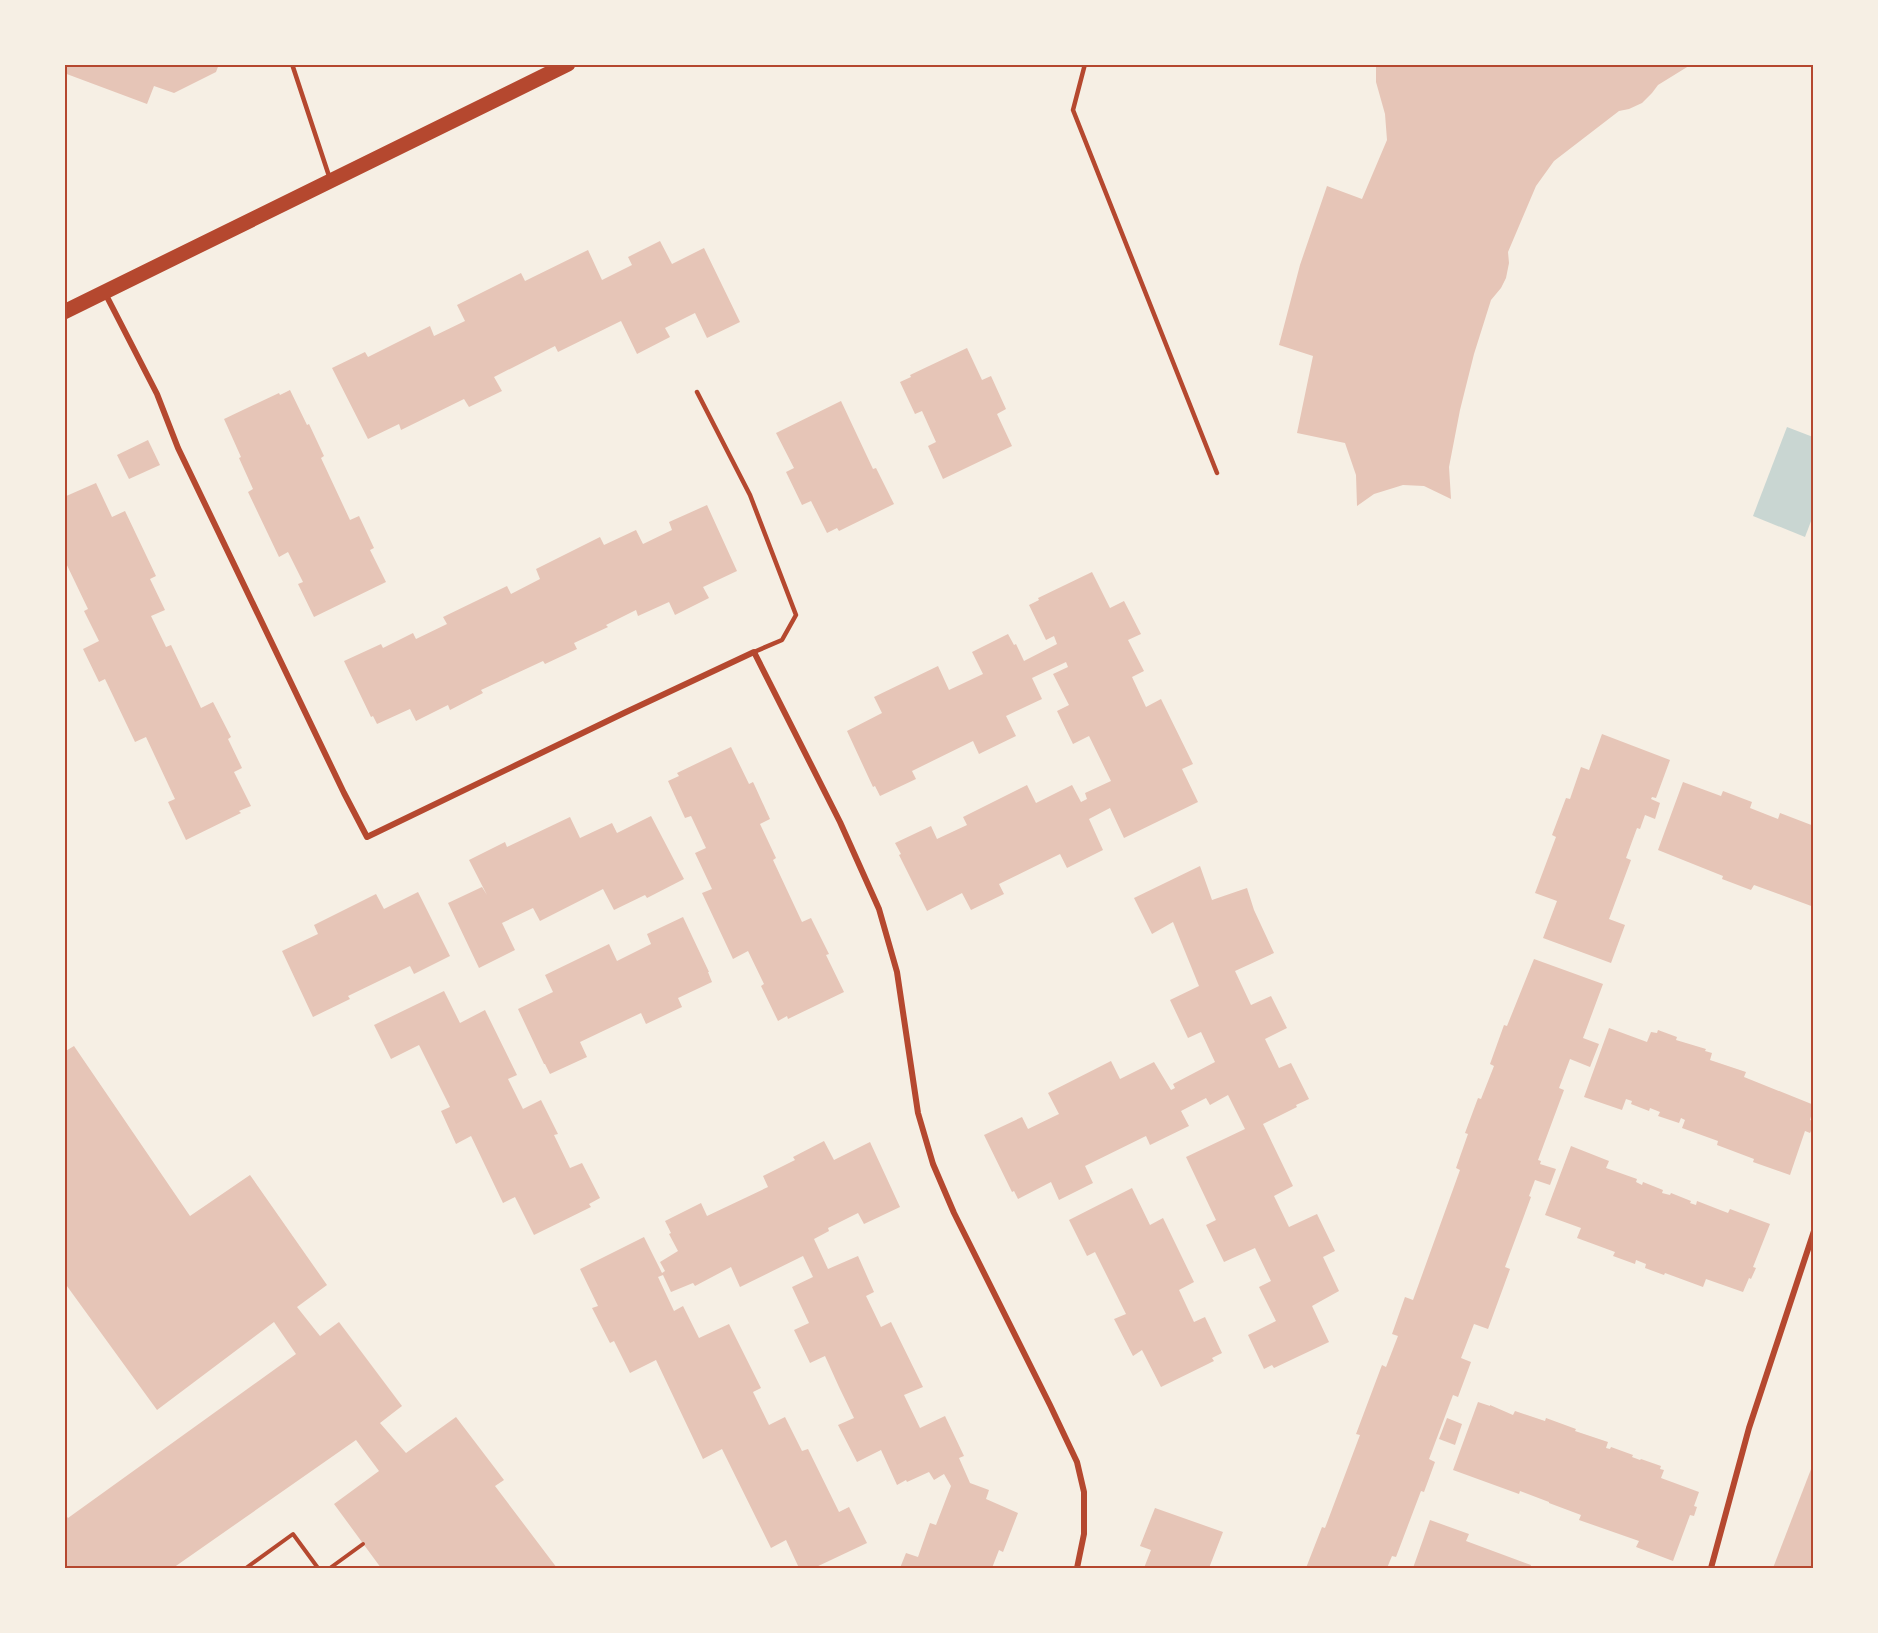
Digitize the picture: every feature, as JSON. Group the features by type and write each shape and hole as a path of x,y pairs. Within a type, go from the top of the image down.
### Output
{"main road":[{"path":"64,312 568,64"}],"street":[{"path":"105,292 157,394 178,447 367,837 754,652 840,822 879,909 897,972 918,1113 933,1164 954,1213 1077,1462 1084,1510 1083,1534 1077,1569"},
{"path":"1711,1569 1749,1428 1814,1231"}],"lane":[{"path":"292,64 331,181"},
{"path":"1085,64 1073,110 1217,473"},
{"path":"697,392 750,495 796,615 782,640 754,652"}],"path":[{"path":"246,1569 293,1534 318,1569"},
{"path":"330,1569 363,1544"}],"shaded area":[{"path":"1787,427 1813,437 1813,516 1805,537 1753,516"}],"building":[{"path":"64,64 219,64 216,72 174,93 154,86 147,104 64,73"},
{"path":"1376,64 1692,64 1658,85 1642,103 1619,111 1554,161 1536,186 1508,252 1509,263 1506,278 1491,300 1474,354 1449,467 1451,499 1424,486 1403,485 1374,494 1357,506 1356,475 1345,443 1297,433 1313,356 1279,345 1300,265 1327,186 1362,199 1387,140 1385,114 1376,82"},
{"path":"660,241 672,264 704,248 740,322 707,338 695,313 665,328 670,337 637,354 621,321 558,352 555,346 494,377 502,391 469,407 464,399 401,430 399,424 368,439 332,368 365,352 368,357 430,326 434,336 465,321 457,305 521,273 525,281 588,250 602,280 632,265 628,257"},
{"path":"967,348 982,380 991,376 1006,409 997,414 1012,446 943,479 928,446 936,442 922,411 915,414 900,382"},
{"path":"290,390 324,456 321,458 350,520 359,516 374,548 370,550 386,582 314,617 298,584 303,582 288,552 279,557 248,492 253,489 224,419"},
{"path":"841,401 873,469 876,468 894,504 839,531 837,528 827,533 811,501 802,505 786,472 794,468 776,433"},
{"path":"148,440 160,465 129,479 117,455"},
{"path":"96,483 112,517 125,511 156,576 150,579 165,610 151,616 166,647 171,645 201,708 213,702 231,737 228,739 242,768 234,772 251,806 186,840 168,802 175,799 146,737 135,742 105,679 99,682 83,649 99,641 84,611 88,609 64,559 64,497"},
{"path":"707,505 737,571 703,587 709,598 675,615 669,602 638,616 636,610 606,625 608,627 574,643 577,649 545,664 543,661 481,690 483,693 450,710 448,705 416,721 410,709 377,724 373,716 371,717 344,661 381,644 383,648 413,633 416,639 447,624 443,617 507,586 511,594 540,579 536,569 600,537 604,545 636,530 643,544 672,530 669,522"},
{"path":"1092,572 1110,608 1124,601 1141,634 1128,640 1144,671 1132,677 1146,707 1161,699 1193,764 1182,769 1198,802 1124,838 1110,808 1089,819 1103,850 1067,868 1060,854 999,884 1004,894 971,910 962,893 927,911 895,843 931,826 937,839 967,825 963,817 1027,785 1036,803 1072,785 1081,802 1087,799 1085,793 1111,781 1089,736 1073,744 1057,711 1069,705 1053,674 1068,667 1066,662 1032,678 1042,699 1006,716 1016,736 979,754 973,741 912,771 916,779 880,796 875,786 873,787 847,731 882,713 874,697 938,666 949,690 983,674 972,652 1008,634 1024,661 1057,644 1054,636 1046,640 1029,605 1039,600 1038,598"},
{"path":"1602,734 1670,760 1656,798 1651,799 1660,803 1655,819 1645,815 1640,829 1637,828 1626,858 1631,860 1609,919 1625,925 1611,963 1543,938 1557,901 1535,893 1556,837 1552,835 1566,798 1570,799 1581,767 1589,770"},
{"path":"731,747 749,784 753,782 770,819 760,824 776,858 773,860 802,922 811,918 844,992 788,1019 787,1016 778,1021 761,986 764,984 748,951 733,959 702,893 712,889 695,853 706,848 691,816 685,818 668,781 679,776 677,773"},
{"path":"1683,782 1721,796 1723,791 1752,802 1750,808 1778,819 1780,813 1814,826 1814,907 1754,885 1751,890 1658,850"},
{"path":"651,816 684,879 647,898 645,895 614,910 603,889 540,921 533,908 502,923 515,950 479,968 448,903 482,887 487,895 469,860 505,842 507,847 570,817 580,838 612,823 617,833"},
{"path":"1200,866 1212,900 1247,888 1254,910 1274,953 1235,971 1251,1005 1271,996 1287,1028 1265,1039 1279,1068 1291,1063 1309,1099 1263,1124 1293,1186 1274,1196 1289,1227 1317,1214 1335,1251 1323,1257 1339,1291 1312,1306 1329,1342 1274,1368 1272,1365 1264,1369 1248,1335 1276,1321 1259,1287 1271,1281 1255,1248 1224,1262 1206,1225 1216,1220 1186,1157 1245,1129 1228,1095 1210,1105 1206,1098 1181,1111 1189,1126 1150,1145 1146,1136 1085,1166 1093,1183 1059,1200 1051,1182 1018,1199 1014,1191 1012,1192 984,1135 1022,1117 1028,1129 1059,1114 1048,1093 1111,1061 1120,1079 1154,1062 1171,1090 1175,1088 1173,1084 1215,1062 1201,1032 1188,1038 1170,1000 1199,986 1173,922 1152,934 1134,898"},
{"path":"418,892 450,956 414,974 410,966 348,996 350,999 313,1017 282,951 318,934 314,925 376,894 384,909"},
{"path":"683,917 712,982 678,998 682,1007 646,1024 641,1013 580,1042 587,1057 550,1074 518,1009 553,992 545,975 609,944 617,961 651,944 647,934"},
{"path":"1534,959 1603,984 1583,1038 1599,1044 1590,1067 1570,1059 1559,1088 1564,1090 1538,1160 1541,1161 1540,1164 1556,1169 1550,1185 1535,1180 1505,1267 1510,1269 1488,1329 1474,1324 1461,1358 1471,1362 1458,1397 1453,1395 1429,1459 1435,1462 1424,1492 1421,1491 1396,1557 1392,1556 1387,1568 1306,1568 1322,1527 1325,1528 1360,1435 1356,1434 1382,1365 1386,1367 1398,1336 1392,1334 1405,1297 1413,1300 1460,1170 1456,1168 1468,1134 1465,1133 1478,1098 1481,1099 1494,1066 1490,1064 1504,1025 1507,1026"},
{"path":"444,991 460,1023 485,1010 517,1075 508,1079 523,1109 541,1100 558,1134 554,1135 570,1168 582,1163 600,1198 589,1204 591,1207 534,1235 515,1197 503,1203 471,1136 456,1144 441,1111 450,1107 419,1045 391,1059 374,1025"},
{"path":"1609,1028 1647,1042 1651,1032 1657,1033 1658,1030 1677,1037 1676,1040 1712,1053 1710,1060 1746,1072 1744,1077 1814,1105 1810,1120 1814,1121 1814,1125 1810,1133 1805,1131 1790,1175 1753,1162 1754,1159 1717,1145 1718,1141 1682,1128 1685,1120 1681,1118 1679,1123 1658,1116 1660,1112 1650,1108 1649,1111 1631,1104 1632,1101 1626,1099 1622,1110 1584,1097"},
{"path":"74,1046 190,1216 250,1175 327,1285 297,1307 320,1336 339,1322 402,1406 380,1423 406,1453 456,1417 504,1480 495,1486 557,1568 381,1568 334,1504 379,1471 356,1440 173,1568 64,1568 64,1513 68,1518 296,1354 274,1322 157,1410 64,1282 64,1052"},
{"path":"824,1141 834,1160 870,1142 900,1207 864,1224 858,1213 828,1228 829,1231 814,1239 828,1269 858,1256 874,1292 866,1296 881,1327 891,1322 923,1387 904,1395 920,1428 945,1416 964,1456 959,1458 970,1483 989,1490 986,1499 1018,1513 1003,1552 999,1550 992,1568 900,1568 906,1553 918,1557 930,1523 936,1525 951,1486 944,1474 934,1480 929,1472 897,1485 881,1450 857,1462 838,1425 854,1418 825,1356 810,1363 794,1330 809,1323 792,1287 813,1277 803,1256 740,1287 731,1267 695,1286 693,1283 671,1292 663,1275 658,1277 674,1311 683,1306 699,1338 729,1324 761,1388 753,1392 769,1425 785,1417 802,1451 808,1449 839,1512 849,1507 867,1543 814,1568 799,1568 786,1540 771,1548 722,1449 703,1459 656,1360 630,1373 614,1341 610,1343 592,1308 598,1306 580,1269 644,1237 662,1273 665,1271 660,1262 678,1251 665,1221 701,1203 707,1216 768,1187 763,1176 795,1160 793,1157"},
{"path":"1571,1146 1609,1161 1606,1168 1637,1179 1636,1182 1642,1185 1643,1182 1663,1190 1662,1193 1670,1195 1671,1193 1691,1201 1690,1203 1696,1205 1697,1201 1728,1213 1730,1209 1770,1224 1753,1267 1756,1268 1743,1292 1706,1279 1703,1287 1645,1268 1646,1264 1636,1260 1635,1264 1613,1256 1615,1252 1577,1238 1581,1228 1545,1215"},
{"path":"1132,1188 1150,1225 1163,1218 1194,1282 1179,1290 1194,1322 1205,1317 1222,1353 1212,1358 1214,1361 1161,1387 1142,1350 1133,1356 1114,1319 1126,1314 1095,1252 1087,1256 1069,1220"},
{"path":"1478,1402 1513,1415 1515,1411 1545,1421 1546,1418 1608,1442 1606,1448 1611,1447 1633,1455 1632,1457 1661,1466 1660,1469 1664,1470 1661,1478 1699,1492 1694,1506 1697,1507 1694,1516 1690,1515 1673,1561 1636,1547 1639,1541 1579,1520 1581,1515 1520,1491 1519,1494 1453,1470"},
{"path":"1447,1418 1462,1424 1455,1445 1439,1439"},
{"path":"1813,1464 1814,1568 1773,1568"},
{"path":"1155,1508 1223,1532 1209,1568 1144,1568 1151,1550 1140,1546"},
{"path":"1430,1520 1469,1534 1466,1541 1531,1565 1530,1568 1413,1568"}]}
